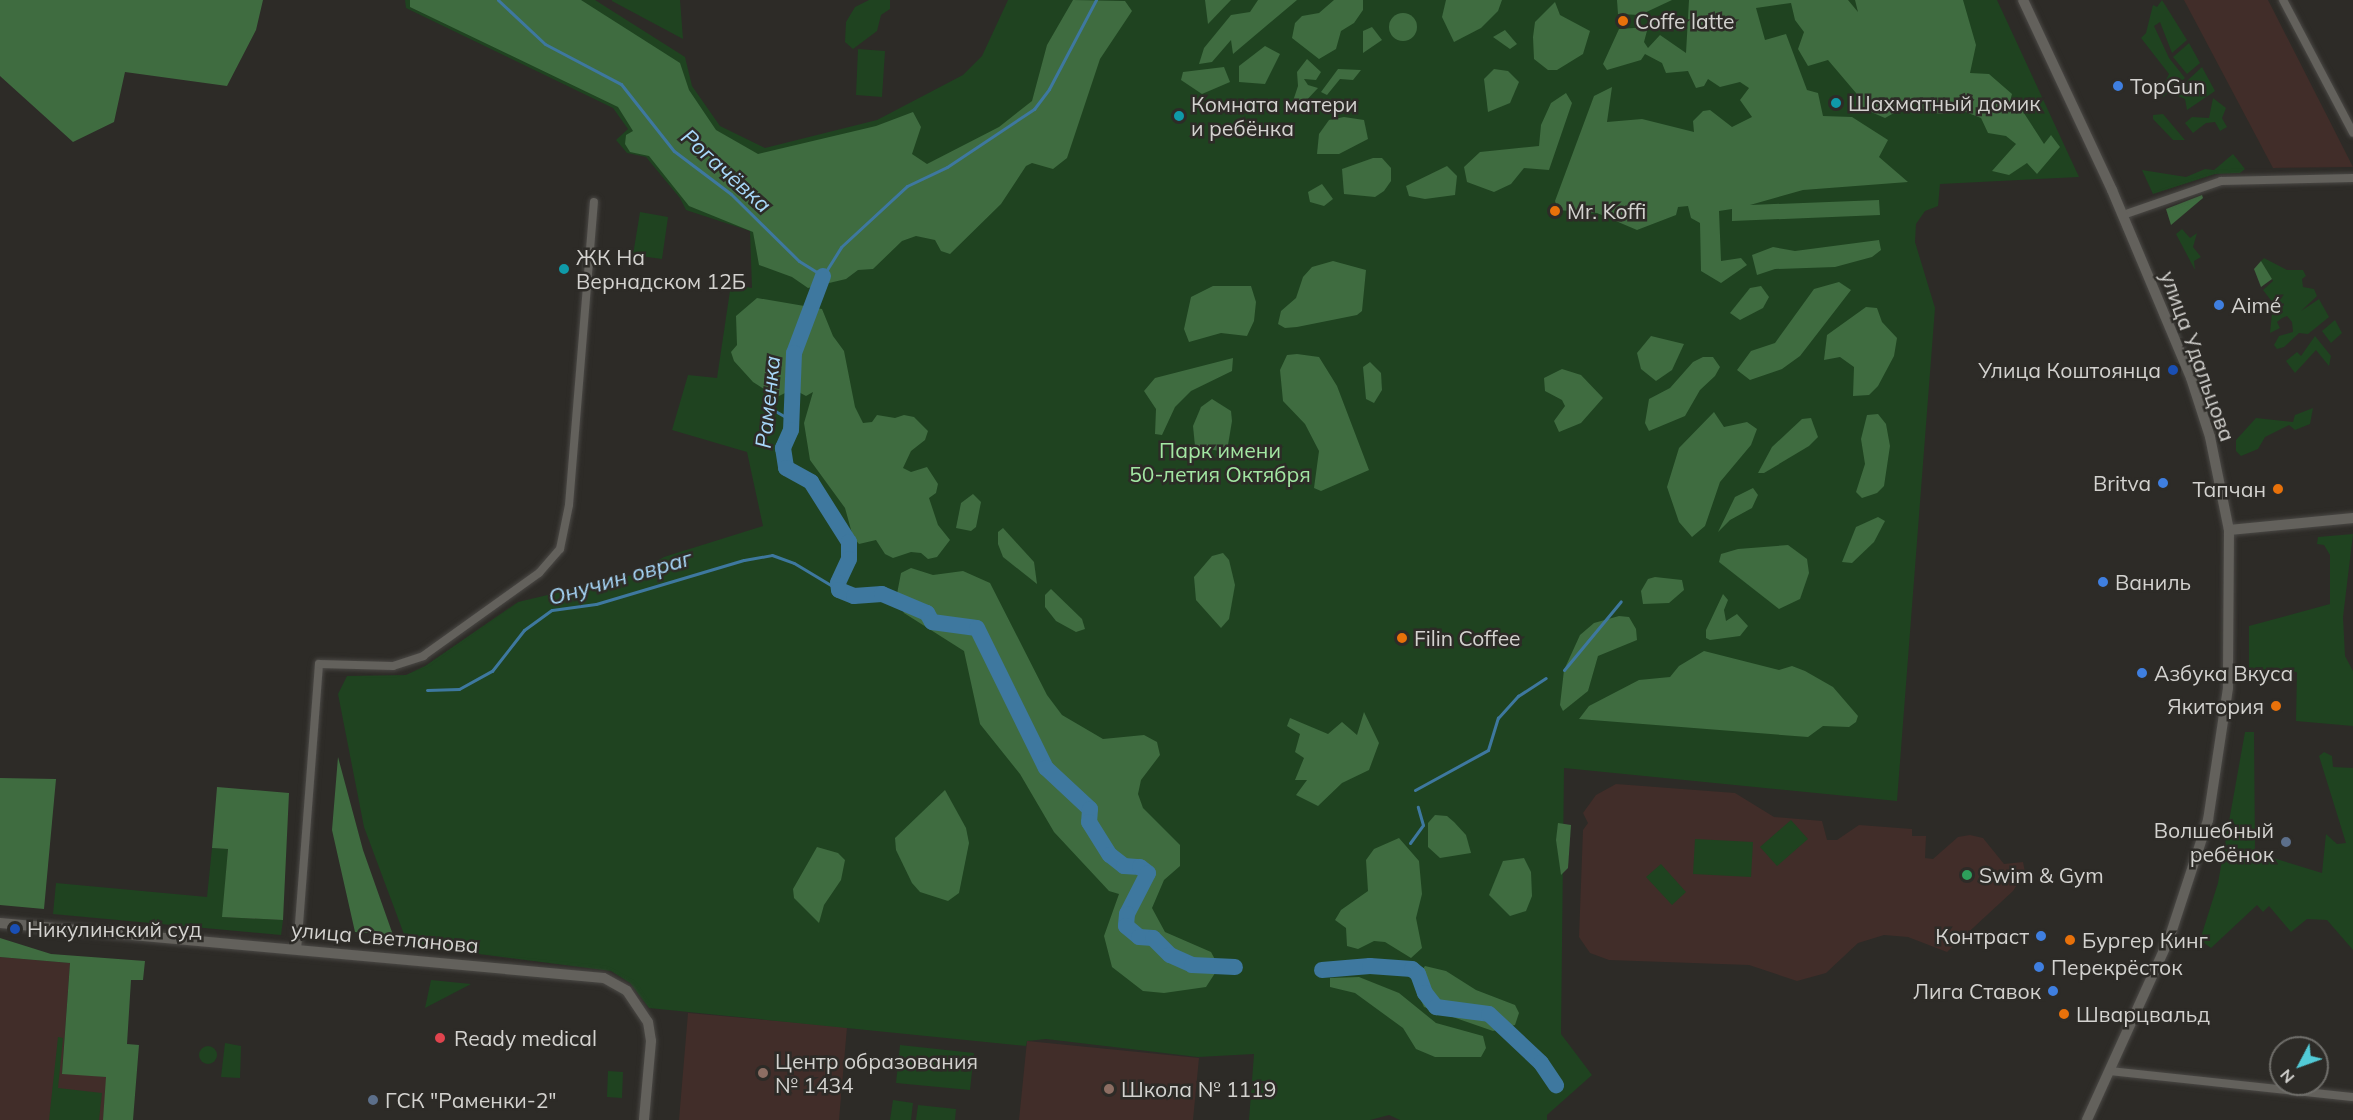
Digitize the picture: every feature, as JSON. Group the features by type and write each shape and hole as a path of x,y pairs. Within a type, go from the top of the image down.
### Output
{"street":[{"name":"улица Удальцова","path":"2023,0 2123,215 2204,417 2229,530 2228,688 2208,820 2169,939 2087,1120"},
{"path":"2283,0 2353,133"},
{"path":"2123,215 2222,181 2353,178"},
{"path":"297,950 318,664 393,666 423,656 539,573 560,549 569,506 594,202"},
{"path":"2229,530 2353,518"},
{"name":"улица Светланова","path":"0,923 588,973 614,981 635,999 648,1022 651,1041 644,1120"},
{"path":"2109,1071 2353,1097"}],"shaded area":[{"path":"2184,0 2268,0 2353,167 2273,168"},
{"path":"1616,784 1735,793 1774,817 1822,821 1827,840 1837,840 1859,825 1912,829 1912,836 1926,836 1925,858 1933,859 1958,837 1970,835 1983,838 2004,864 2023,862 2025,872 2013,891 1947,952 1908,937 1884,935 1858,943 1826,973 1797,981 1749,965 1609,960 1590,953 1579,937 1583,830 1588,823 1583,813 1596,795"},
{"path":"0,957 70,963 62,1073 107,1077 103,1120 0,1120"},
{"name":"Центр образования № 1434","path":"688,1013 847,1027 839,1120 679,1120"},
{"name":"Школа № 1119","path":"1027,1041 1199,1058 1193,1120 1019,1120"}],"green space":[{"path":"0,0 263,0 256,30 227,86 125,72 114,122 73,142 0,76"},
{"name":"Парк имени 50-летия Октября","path":"405,0 595,0 685,57 692,86 720,126 765,148 877,120 963,75 982,56 1008,0 1997,0 2079,177 1940,184 1938,206 1925,211 1916,224 1915,242 1935,308 1897,801 1564,768 1561,1034 1592,1075 1547,1115 1547,1120 1400,1120 1389,1115 1370,1120 1249,1120 1254,1054 1198,1057 1046,1039 1027,1041 1026,1046 649,1008 630,983 611,971 408,945 364,827 338,694 347,676 406,675 425,666 518,602 632,575 664,557 763,526 747,452 672,430 688,375 717,378 731,284 752,288 750,231 686,210 680,198 646,157 627,153 616,140 628,129 613,108 406,8"},
{"path":"410,0 581,0 680,63 689,90 716,130 758,154 876,126 913,112 921,127 912,154 927,164 999,127 1032,101 1047,45 1073,0 1125,1 1132,11 1100,59 1067,158 1053,169 1032,163 1026,166 1001,204 950,254 941,251 935,240 916,236 902,241 873,269 858,270 846,279 808,288 792,277 759,265 753,232 689,206 649,156 630,152 625,144 626,135 633,131 618,107 410,7"},
{"path":"680,0 683,39 612,1"},
{"path":"869,0 890,0 890,9 881,15 877,31 853,49 845,42 846,22 855,7"},
{"path":"1205,0 1231,0 1208,24"},
{"path":"1258,0 1297,0 1233,54 1231,40 1212,62 1199,64 1204,48 1231,15 1250,12"},
{"path":"1334,0 1363,0 1363,10 1354,23 1341,31 1336,49 1319,59 1292,38 1295,23 1302,16 1319,13"},
{"path":"1446,0 1502,0 1498,11 1481,28 1454,42 1442,17"},
{"path":"1617,0 1672,0 1640,15 1618,14"},
{"path":"1689,0 1848,0 1858,12 1855,0 1963,0 1976,45 1970,73 1989,74 2012,94 2007,112 2020,107 2044,144 2051,135 2060,147 2037,174 2027,163 2009,175 1992,171 2016,144 2006,136 1988,133 1981,118 1963,111 1939,114 1919,108 1919,99 1885,118 1857,106 1856,93 1828,60 1808,66 1798,49 1804,32 1795,20 1791,3 1756,8 1765,40 1786,34 1807,90 1818,93 1823,116 1852,117 1888,140 1879,157 1908,182 1803,190 1750,205 1879,200 1880,215 1732,221 1732,209 1719,211 1721,261 1741,258 1747,265 1721,283 1701,271 1700,223 1691,218 1688,206 1678,207 1676,215 1637,230 1597,213 1558,210 1555,201 1594,96 1612,87 1607,122 1642,119 1694,132 1693,121 1703,111 1710,110 1732,127 1752,117 1740,100 1749,88 1740,82 1720,87 1708,79 1704,86 1696,88 1688,71 1666,73 1662,63 1645,54 1641,60 1607,70 1603,64 1619,29 1648,27 1644,42 1648,48 1660,35 1686,53"},
{"path":"2162,0 2187,40 2172,53 2160,22 2154,26 2169,58 2185,78 2163,97 2162,88 2169,74 2141,38 2146,33 2153,5 2157,7"},
{"path":"1555,2 1560,15 1590,31 1583,54 1557,70 1548,70 1534,59 1533,37 1535,22"},
{"path":"1403,13 1413,17 1417,27 1413,37 1403,41 1393,37 1389,27 1393,17"},
{"path":"1372,27 1382,40 1363,53 1363,31"},
{"path":"1505,30 1517,44 1510,49 1493,37"},
{"path":"2189,43 2200,63 2187,74 2173,57"},
{"path":"1265,46 1280,54 1265,84 1239,82 1239,66"},
{"path":"858,49 885,51 882,97 856,95"},
{"path":"1307,59 1321,72 1316,80 1304,79 1308,85 1318,88 1303,104 1291,107 1298,86 1297,72"},
{"path":"1224,67 1230,82 1202,94 1181,80 1183,72"},
{"path":"2202,67 2215,91 2187,110 2185,99 2173,94"},
{"path":"1338,69 1361,70 1353,80 1340,79 1327,95 1321,92"},
{"path":"1494,69 1508,71 1519,82 1510,103 1488,112 1484,79"},
{"path":"1566,93 1572,103 1549,170 1524,168 1511,184 1494,192 1467,182 1464,167 1480,152 1539,146 1541,125 1551,103"},
{"path":"2213,98 2226,108 2222,118 2227,127 2220,131 2215,122 2206,123 2193,133 2185,123 2192,117 2209,118"},
{"path":"2163,114 2185,140 2173,140 2153,119 2153,115"},
{"path":"1344,117 1364,120 1368,139 1339,154 1317,154 1319,134 1329,120"},
{"path":"2233,154 2245,169 2240,173 2215,174 2153,194 2142,170 2186,177 2205,169 2214,170"},
{"path":"1373,158 1382,158 1391,168 1391,181 1384,191 1375,197 1344,194 1342,169"},
{"path":"1447,166 1457,176 1455,195 1425,199 1409,196 1406,186"},
{"path":"1322,184 1333,199 1324,206 1310,202 1308,192"},
{"path":"2202,195 2203,198 2171,225 2166,209"},
{"path":"640,212 668,217 662,259 633,255"},
{"path":"2182,229 2190,238 2197,233 2193,247 2201,257 2194,261 2195,270 2176,234"},
{"path":"1879,240 1881,250 1872,257 1835,267 1775,269 1757,275 1752,255 1773,247 1795,251"},
{"path":"2264,258 2287,270 2303,270 2306,276 2302,279 2303,287 2314,289 2317,296 2301,311 2319,299 2329,317 2308,334 2299,333 2284,347 2277,349 2274,345 2279,336 2293,332 2292,322 2287,316 2282,318 2277,322 2280,328 2270,333 2273,303 2263,290 2273,281 2261,261"},
{"path":"1333,261 1366,270 1362,311 1357,315 1297,327 1285,328 1278,324 1281,311 1296,298 1303,277 1312,267"},
{"path":"2261,261 2272,279 2261,287 2254,269"},
{"path":"1839,282 1851,290 1800,356 1782,369 1750,380 1737,370 1751,351 1775,343 1814,289"},
{"path":"1213,286 1251,286 1256,302 1254,321 1247,336 1221,333 1189,342 1184,329 1191,297"},
{"path":"1761,286 1769,297 1763,308 1740,320 1730,313 1750,288"},
{"path":"757,298 822,309 833,336 844,351 855,407 863,423 872,422 877,415 895,418 904,415 914,417 928,431 925,440 911,451 903,468 911,472 927,467 938,484 936,493 929,498 938,525 950,540 937,557 928,559 921,553 911,552 893,558 885,554 876,540 859,544 853,537 845,508 810,460 804,423 813,392 806,396 793,389 777,397 753,382 734,361 731,352 737,345 736,316"},
{"path":"1866,307 1877,308 1882,322 1897,338 1894,356 1878,386 1869,395 1853,396 1854,367 1840,357 1824,360 1827,335"},
{"path":"2335,320 2342,333 2331,343 2322,331"},
{"path":"1651,336 1684,344 1672,370 1656,381 1641,369 1637,353"},
{"path":"2315,336 2331,356 2329,366 2316,350 2295,373 2286,361 2297,352 2301,356"},
{"path":"1287,355 1319,357 1337,386 1369,470 1321,491 1314,488 1319,451 1305,424 1283,401 1280,370"},
{"path":"1703,357 1713,357 1720,367 1715,376 1700,390 1685,416 1649,431 1645,423 1649,399 1670,388 1693,362"},
{"path":"1233,358 1232,371 1191,391 1175,407 1162,435 1155,434 1156,409 1144,391 1155,378"},
{"path":"1370,362 1381,373 1382,390 1374,403 1366,399 1363,367"},
{"path":"1562,369 1581,375 1603,398 1581,423 1559,432 1554,421 1565,406 1562,400 1545,391 1544,378"},
{"path":"1212,399 1231,411 1232,421 1228,445 1219,451 1195,446 1193,426 1201,407"},
{"path":"2313,408 2310,424 2295,430 2289,425 2265,437 2258,449 2241,456 2236,451 2236,440 2256,418 2293,422 2295,415"},
{"path":"1714,412 1724,427 1747,422 1757,429 1751,445 1720,482 1705,526 1692,537 1679,522 1667,487 1679,448"},
{"path":"1878,414 1886,424 1890,446 1884,486 1877,493 1862,498 1856,492 1865,464 1861,439 1867,415"},
{"path":"1811,418 1818,437 1809,446 1764,473 1758,473 1772,447 1802,419"},
{"path":"1753,488 1758,495 1752,508 1730,520 1718,532 1735,497"},
{"path":"973,494 981,502 976,527 971,531 956,528 961,503"},
{"path":"1878,517 1885,521 1874,542 1852,563 1842,562 1856,527"},
{"path":"1003,528 1034,562 1037,584 1003,557 998,544 998,532"},
{"path":"2353,534 2343,617 2345,656 2353,671 2353,726 2296,721 2297,672 2249,668 2249,626 2330,604 2330,555 2324,545 2317,544 2318,537"},
{"path":"1788,545 1807,559 1809,573 1800,599 1779,609 1719,562 1721,554 1738,549"},
{"path":"1223,553 1229,560 1235,585 1229,619 1221,628 1196,600 1194,577 1212,556"},
{"path":"911,568 933,575 963,571 990,583 1047,695 1062,715 1103,739 1144,735 1157,742 1160,755 1141,780 1138,794 1143,808 1180,845 1180,866 1164,880 1152,908 1165,932 1211,952 1219,967 1206,987 1164,993 1143,991 1112,967 1104,936 1119,894 1109,891 1054,832 1020,774 980,724 964,651 904,613 896,599 901,573"},
{"path":"1655,577 1682,580 1684,590 1669,603 1643,604 1641,591 1648,579"},
{"path":"1051,589 1082,619 1085,629 1076,632 1056,621 1045,607 1045,595"},
{"path":"1723,594 1728,600 1724,610 1726,621 1737,614 1748,626 1740,636 1710,640 1706,638 1706,630"},
{"path":"1619,616 1629,617 1636,629 1637,640 1598,656 1588,691 1563,711 1560,705 1564,670 1580,635 1594,623"},
{"path":"1704,651 1779,670 1792,666 1805,671 1833,687 1858,716 1856,722 1849,727 1823,726 1808,737 1579,719 1589,706 1639,680 1670,677 1679,666"},
{"path":"1364,712 1379,743 1369,770 1342,783 1318,806 1296,795 1307,780 1295,780 1304,758 1295,752 1300,734 1287,726 1290,718 1328,734 1342,722 1357,735"},
{"path":"2245,732 2254,732 2255,851 2273,858 2322,873 2326,834 2337,844 2346,843 2319,756 2324,752 2332,756 2333,767 2353,768 2353,950 2327,920 2307,919 2291,932 2269,906 2263,912 2257,905 2211,948 2200,940 2218,883"},
{"path":"338,757 363,850 393,935 355,932 332,830"},
{"path":"0,778 56,779 44,909 0,905"},
{"path":"217,787 289,793 283,920 222,917 228,849 212,848"},
{"path":"945,790 966,828 969,843 959,893 948,901 920,892 912,883 896,850 895,838"},
{"path":"1435,815 1447,816 1454,822 1466,835 1471,853 1440,858 1428,847 1428,823"},
{"path":"1791,820 1808,839 1777,866 1760,847"},
{"path":"1558,823 1571,825 1568,868 1561,875 1556,840"},
{"path":"1399,838 1419,861 1422,894 1416,918 1422,948 1411,958 1385,942 1374,941 1358,949 1347,946 1346,928 1335,920 1341,910 1368,891 1366,860 1374,849"},
{"path":"1695,839 1753,842 1751,877 1693,874"},
{"path":"817,847 838,853 845,860 841,880 824,905 819,923 794,898 793,889"},
{"path":"212,848 228,849 223,917 283,920 281,935 53,914 56,883 207,897"},
{"path":"1524,858 1531,872 1532,896 1526,911 1510,916 1489,895 1503,861"},
{"path":"1661,864 1686,892 1672,905 1646,877"},
{"path":"0,938 51,954 145,961 143,980 131,980 127,1044 139,1045 133,1120 103,1120 106,1077 62,1074 70,963 0,957"},
{"path":"1425,966 1446,971 1476,990 1515,1005 1519,1013 1515,1025 1493,1031 1424,1007 1413,982"},
{"path":"1359,977 1399,993 1436,1023 1483,1036 1486,1048 1481,1057 1435,1057 1416,1049 1403,1028 1355,993 1330,987 1330,978"},
{"path":"431,980 471,984 425,1008"},
{"path":"58,1037 63,1038 58,1088 102,1093 99,1120 49,1120"},
{"path":"225,1043 241,1046 240,1078 221,1077"},
{"path":"900,1045 974,1053 970,1090 896,1083"},
{"path":"204,1046 212,1046 217,1051 215,1062 204,1064 199,1059 199,1051"},
{"path":"608,1071 623,1072 622,1098 607,1097"},
{"path":"893,1100 913,1103 911,1120 890,1120"},
{"path":"918,1105 956,1109 955,1120 916,1120"}],"waterway":[{"name":"Рогачёвка","path":"498,0 545,44 621,84 674,151 731,194 799,261 823,276 841,247 907,186 947,167 1034,109 1049,89 1096,0"},
{"name":"Раменка","path":"823,276 794,353 791,430 783,448 786,468 811,482 849,542 849,559 838,583 839,590 854,596 882,594 927,613 932,622 977,628 1046,768 1090,809 1089,822 1110,855 1124,866 1140,867 1148,873 1127,914 1126,926 1139,937 1153,938 1170,955 1192,965 1235,967"},
{"path":"770,408 791,420"},
{"name":"Онучин овраг","path":"427,690 459,689 492,671 524,630 552,610 596,604 744,560 772,555 794,563 839,590"},
{"path":"1564,670 1621,601"},
{"path":"1415,790 1488,750 1498,718 1518,696 1546,678"},
{"path":"1410,843 1423,825 1418,807"},
{"name":"Раменка","path":"1322,970 1370,966 1412,969 1418,974 1425,993 1436,1007 1489,1014 1541,1063 1556,1085"}],"place":[{"name":"Coffe latte","path":"1623,21"},
{"name":"TopGun","path":"2118,86"},
{"name":"Шахматный домик","path":"1836,103"},
{"name":"Комната матери и ребёнка","path":"1179,116"},
{"name":"Mr. Koffi","path":"1555,211"},
{"name":"ЖК На Вернадском 12Б","path":"564,269"},
{"name":"Aimé","path":"2219,305"},
{"name":"Улица Коштоянца","path":"2173,370"},
{"name":"Britva","path":"2163,483"},
{"name":"Тапчан","path":"2278,489"},
{"name":"Ваниль","path":"2103,582"},
{"name":"Filin Coffee","path":"1402,638"},
{"name":"Азбука Вкуса","path":"2142,673"},
{"name":"Якитория","path":"2276,706"},
{"name":"Волшебный ребёнок","path":"2286,842"},
{"name":"Swim & Gym","path":"1967,875"},
{"name":"Никулинский суд","path":"15,929"},
{"name":"Контраст","path":"2041,936"},
{"name":"Бургер Кинг","path":"2070,940"},
{"name":"Перекрёсток","path":"2039,967"},
{"name":"Лига Ставок","path":"2053,991"},
{"name":"Шварцвальд","path":"2064,1014"},
{"name":"Ready medical","path":"440,1038"},
{"name":"Центр образования № 1434","path":"763,1073"},
{"name":"Школа № 1119","path":"1109,1089"},
{"name":"ГСК \"Раменки-2\"","path":"373,1100"}]}
